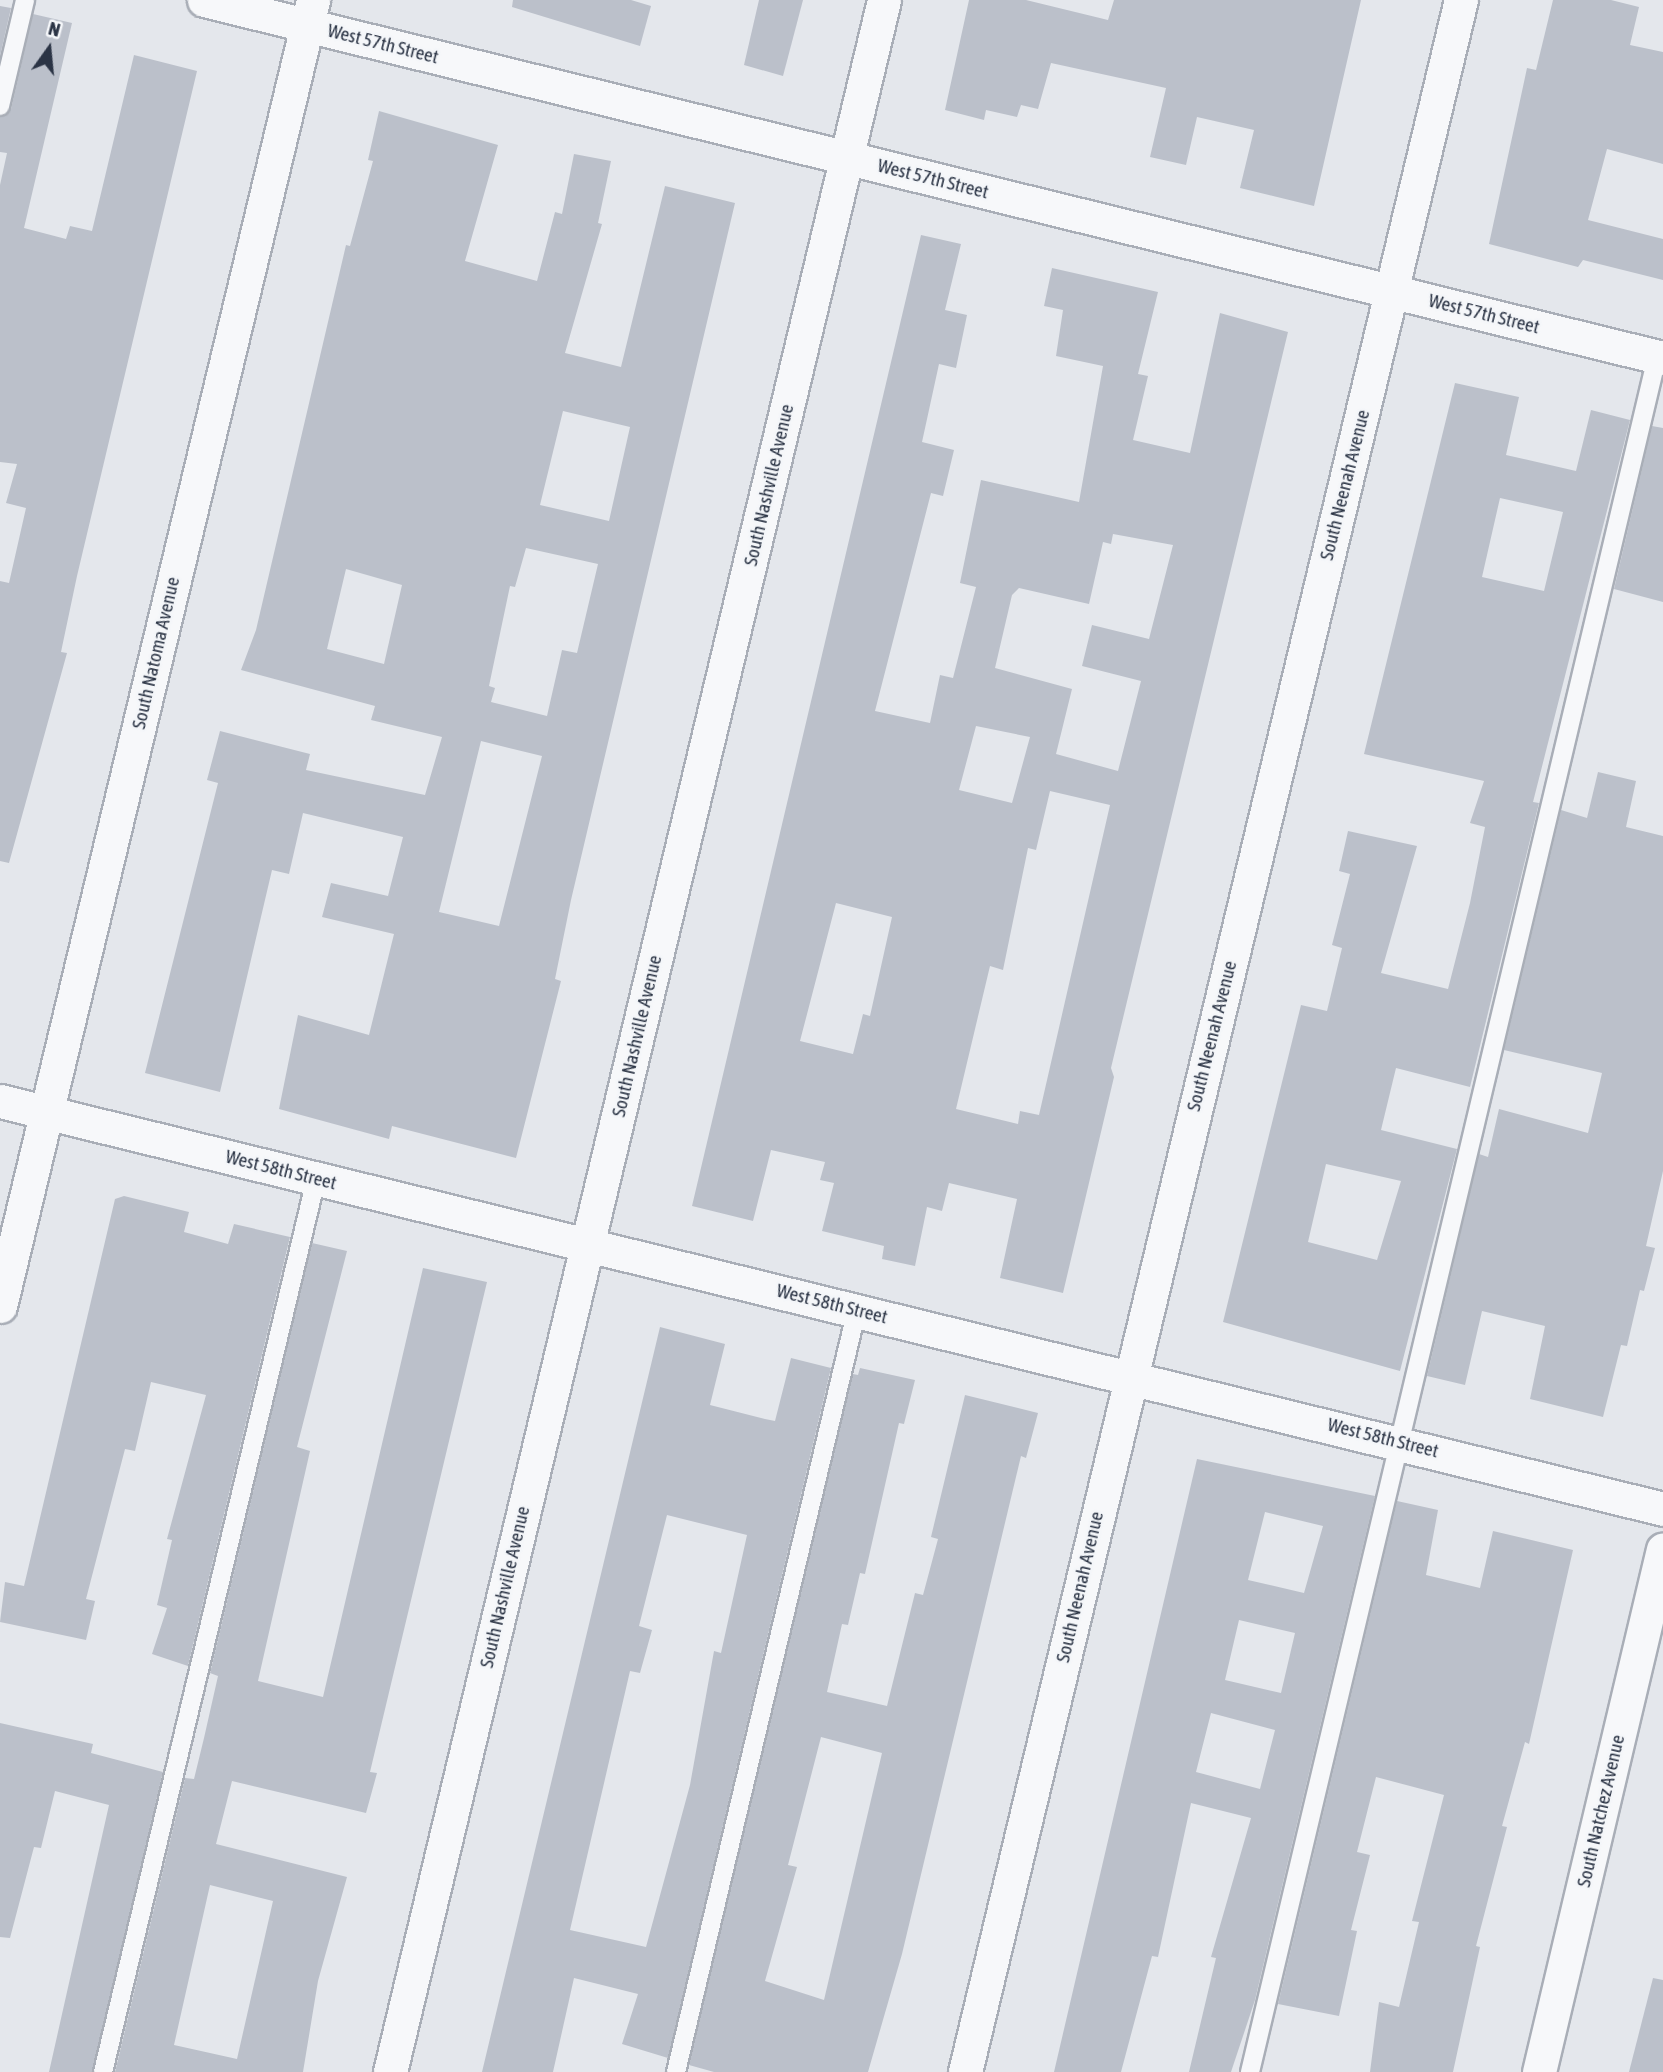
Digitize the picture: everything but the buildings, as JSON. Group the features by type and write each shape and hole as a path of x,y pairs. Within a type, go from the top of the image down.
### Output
{"street":[{"name":"West 57th Street","path":"204,0 310,13 847,158 1660,357"},
{"name":"South Nashville Avenue","path":"390,2072 884,0"},
{"name":"South Neenah Avenue","path":"965,2072 1129,1377 1461,0"},
{"name":"South Natoma Avenue","path":"0,1306 310,13"},
{"name":"West 58th Street","path":"0,1101 1400,1441 1663,1508"},
{"name":"South Natchez Avenue","path":"1539,2072 1663,1549"}],"lane":[{"path":"0,106 25,0"},
{"path":"1250,2072 1660,357"},
{"path":"103,2072 316,1179"},
{"path":"676,2072 857,1310"}]}
